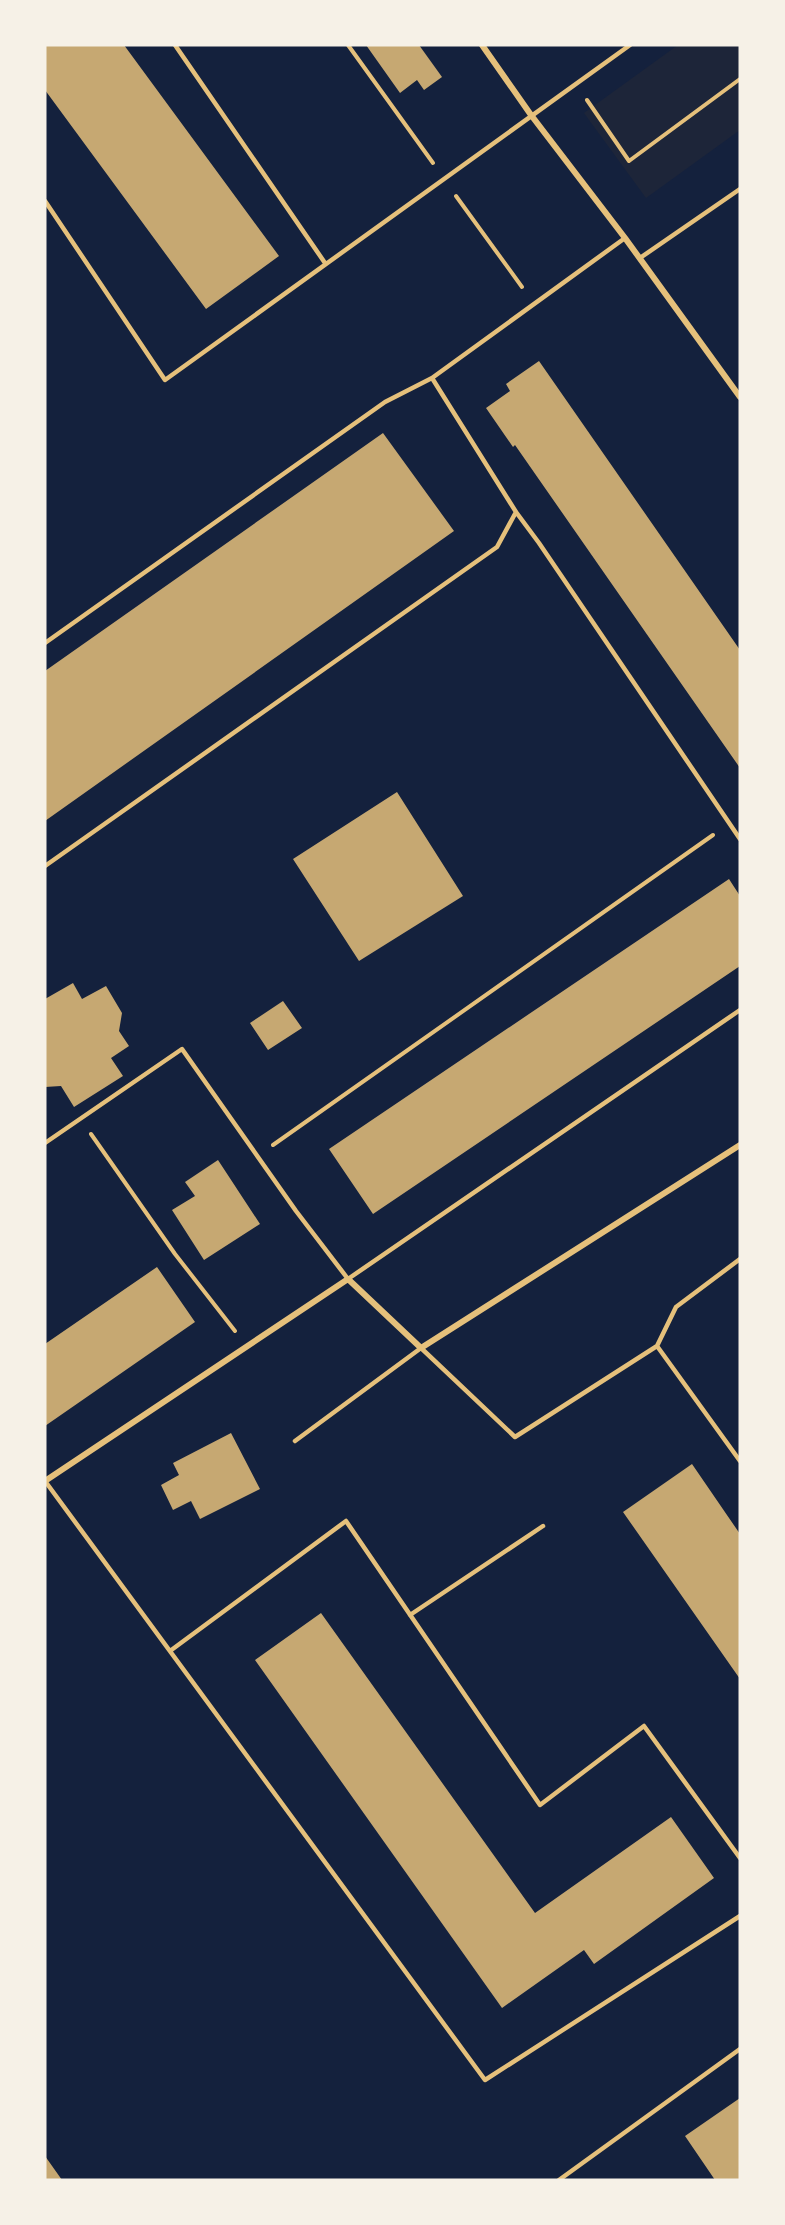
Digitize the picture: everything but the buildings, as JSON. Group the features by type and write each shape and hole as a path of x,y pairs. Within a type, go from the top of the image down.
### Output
{"street":[{"path":"482,45 531,115 640,258 740,397"},
{"path":"45,1481 348,1279 421,1348 740,1145"}],"lane":[{"path":"175,45 325,263"},
{"path":"45,201 165,380 630,45"},
{"path":"640,258 740,189"},
{"path":"45,643 385,402 432,378 625,238"},
{"path":"432,378 516,512 740,839"},
{"path":"45,866 497,547 516,512"},
{"path":"45,1143 182,1049 348,1279 740,1010"},
{"path":"295,1441 421,1348 515,1437 657,1346 676,1307 740,1259"},
{"path":"657,1346 740,1461"},
{"path":"45,1481 485,2080 740,1916"},
{"path":"170,1651 346,1521 540,1805 644,1726 740,1858"},
{"path":"410,1615 543,1526"},
{"path":"559,2180 740,2049"}],"path":[{"path":"348,45 534,305"},
{"path":"575,84 629,161 740,79"},
{"path":"258,1156 730,824"},
{"path":"80,1119 175,1254 247,1346"}],"shaded area":[{"path":"678,45 740,45 740,130 646,198 584,113"}]}
